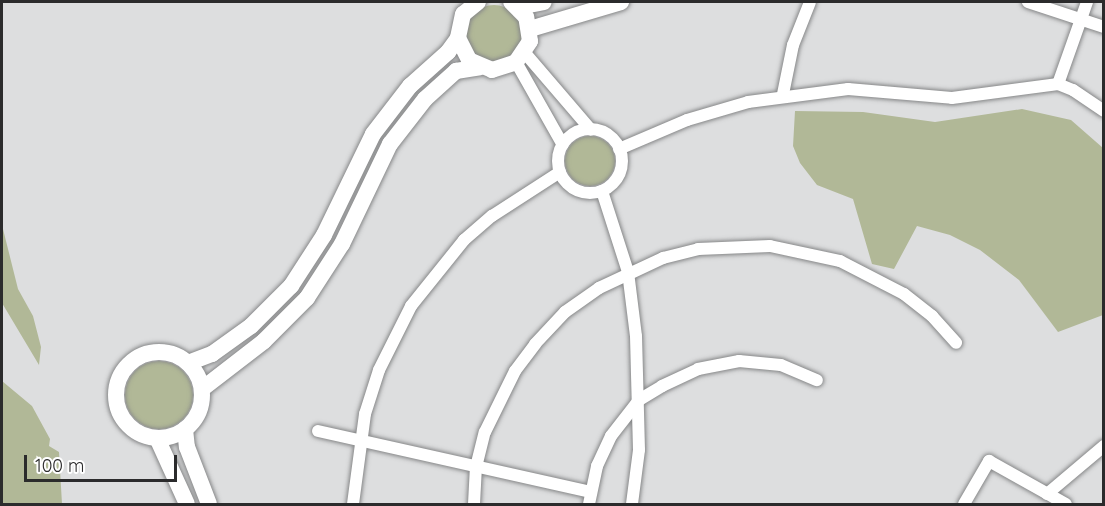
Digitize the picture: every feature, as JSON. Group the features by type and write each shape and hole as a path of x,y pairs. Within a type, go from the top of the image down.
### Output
{"main road":[{"path":"188,363 212,354 251,326 291,286 324,235 373,134 410,86 448,52 458,38 463,14 478,2"},
{"path":"202,389 264,341 307,298 342,244 390,144 425,99 456,71 480,67 499,69 520,58 530,29 515,4 544,2"},
{"path":"530,29 621,2"},
{"path":"458,38 465,55 480,67"},
{"path":"161,351 188,363 202,389 196,418 185,429 157,438 129,427 120,415 115,400 119,378 132,360 146,353 161,351"},
{"path":"185,429 187,447 209,504"},
{"path":"157,438 187,504"}],"street":[{"path":"783,94 793,45 810,2"},
{"path":"1028,2 1104,27"},
{"path":"1058,84 1087,2"},
{"path":"520,58 591,130 610,137 619,149 622,162 618,176 602,191 588,193 574,189 560,172 558,158 563,145 578,132 591,130"},
{"path":"520,58 563,145"},
{"path":"619,149 687,120 783,94 848,89 973,97 1023,86 1058,84 1073,90 1104,111"},
{"path":"352,504 360,441 379,370 393,339 433,276 492,216 560,172"},
{"path":"602,191 628,272 639,400 637,504"},
{"path":"474,504 476,467 498,400 535,344 565,312 628,272 698,249 770,246 805,251 873,275 904,294 932,316 956,343"},
{"path":"318,431 476,467 589,498 611,436 639,400 698,369 739,361 781,364 817,380"},
{"path":"1047,494 1104,446"},
{"path":"964,504 989,461 1066,504"}],"green space":[{"path":"494,5 505,7 514,13 520,22 522,33 520,44 514,53 505,59 494,61 483,59 474,53 468,44 466,33 468,22 474,13 483,7"},
{"path":"1022,109 1071,120 1103,148 1103,315 1058,332 1019,280 980,250 950,235 917,226 894,269 872,264 853,199 817,185 800,163 793,146 795,111 863,112 935,122"},
{"path":"590,136 604,140 611,147 615,161 611,175 604,182 590,186 576,182 569,175 565,161 569,147 576,140"},
{"path":"2,225 18,289 33,316 41,347 39,365 2,303"},
{"path":"159,361 172,364 183,371 190,382 193,395 190,408 183,419 172,426 159,429 146,426 135,419 128,408 125,395 128,382 135,371 146,364"},
{"path":"2,381 32,406 50,439 49,446 59,452 62,504 2,504"}]}
